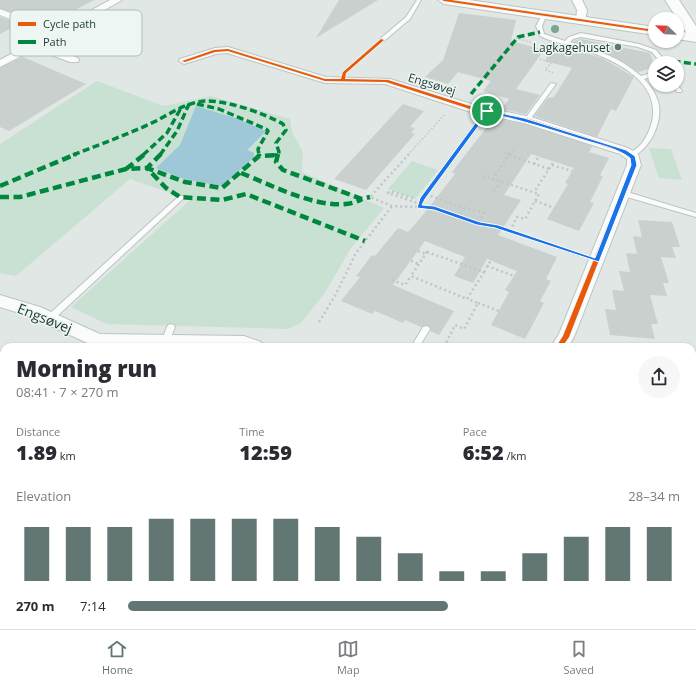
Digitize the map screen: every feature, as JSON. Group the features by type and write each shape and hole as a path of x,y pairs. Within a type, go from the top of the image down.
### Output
{"main road":[{"path":"672,0 696,38"}],"street":[{"path":"99,10 117,0"},
{"path":"444,0 648,30"},
{"path":"577,0 582,10 581,20"},
{"path":"0,12 10,16"},
{"path":"684,36 696,38"},
{"name":"Engsøvej","path":"184,60 215,51 228,50 325,80 386,82 487,111 527,120 618,149 631,155"},
{"path":"0,64 15,56"},
{"path":"64,56 74,60"},
{"path":"562,343 566,337 634,165 634,160 631,155"},
{"name":"Engsøvej","path":"0,301 34,311 98,341 244,343"}],"lane":[{"path":"382,40 408,18 419,0"},
{"path":"545,14 539,26 540,32 548,38 610,58 640,78 649,88 654,98 656,115 643,146 631,155"},
{"path":"566,43 571,38 581,36 639,46 654,52 658,56"},
{"path":"640,78 648,76"},
{"path":"527,120 553,84"},
{"path":"622,193 696,215"},
{"path":"50,318 181,198"},
{"path":"165,342 171,327"},
{"path":"417,343 426,329"}],"path":[{"path":"540,59 551,63 545,70 559,74 553,84"},
{"path":"419,207 426,194 487,111"},
{"path":"446,113 370,198 392,206 434,208 478,223 510,231 596,261"},
{"path":"493,179 516,147"},
{"path":"504,154 549,169"},
{"path":"534,164 539,156"},
{"path":"534,192 554,161"},
{"path":"552,165 572,171"},
{"path":"483,176 538,194 525,219 518,217 510,231"},
{"path":"494,191 501,182"},
{"path":"413,198 390,191 388,193 415,202 419,207"},
{"path":"426,194 457,206 484,213 478,223"},
{"path":"534,201 555,208"},
{"path":"319,322 335,296 356,253 392,206"},
{"path":"418,251 426,254 427,252 484,272"},
{"path":"392,280 405,285 426,254"},
{"path":"468,299 490,260"},
{"path":"411,261 419,264"},
{"path":"487,266 514,276"},
{"path":"411,276 499,311"},
{"path":"446,343 455,325 464,329 478,303"}],"green space":[{"path":"97,81 163,106 211,96 290,119 292,132 303,152 302,172 384,208 351,248 324,294 301,323 288,329 107,324 71,307 190,200 130,179 16,276 0,273 0,144"},
{"path":"649,148 671,149 682,180 659,178"},
{"path":"412,161 438,170 415,199 388,189"}],"water":[{"path":"196,106 235,118 266,131 247,150 254,153 254,157 223,186 184,179 156,168 180,145"}],"building":[{"path":"0,0 94,0 75,10 10,10 10,12 0,8"},
{"path":"339,0 378,0 316,38"},
{"path":"459,13 516,20 511,41 544,50 516,89 540,95 526,114 501,109 509,99 483,91 491,81 458,72 448,84 425,77 443,60"},
{"path":"0,17 10,21 10,29 0,34"},
{"path":"581,39 650,53 651,56 648,56 648,69 639,72 608,53 573,41"},
{"path":"554,43 604,59 634,77 616,111 611,109 597,137 534,116 548,98 554,97 572,68 545,61"},
{"path":"23,57 86,84 9,131 0,127 0,68"},
{"path":"403,104 424,111 410,127 415,128 411,133 415,134 366,190 334,179"},
{"path":"494,118 524,124 592,146 589,152 609,158 600,175 603,176 590,202 594,203 579,231 547,219 568,184 565,183 574,168 531,154 504,195 521,200 498,235 557,257 546,279 551,281 540,301 544,303 525,339 491,325 509,292 505,290 517,271 487,259 473,283 454,276 465,257 425,241 393,285 454,311 439,335 430,331 431,328 429,326 426,325 421,327 405,320 403,323 375,311 372,314 341,301 360,277 356,276 372,255 375,256 398,228 408,232 422,216 455,174 452,172"},
{"path":"638,220 672,222 680,247 672,247 676,258 661,257 669,283 663,283 667,296 650,295 658,324 651,324 655,339 610,335 605,309 616,310 612,290 624,291 619,271 630,272 626,253 637,254 633,236 642,237"}],"marked path":[{"path":"471,94 518,37 540,32"},
{"path":"684,63 696,64"},
{"path":"0,186 155,121 182,107 193,103 214,101 238,107 283,124 286,130 276,143 279,152 276,162 283,170 362,199 370,197"},
{"path":"189,104 182,123 167,147 147,168 171,191 182,198 222,200 232,199 246,194 365,241"},
{"path":"197,104 219,109 266,129 268,131 258,149 259,156"},
{"path":"126,169 152,148 167,133 181,108"},
{"path":"0,197 20,197 126,169 147,168 185,182 222,188 259,156 278,155"},
{"path":"241,173 303,197 322,202 339,205 353,204 362,199"}],"cycle path":[{"path":"444,0 648,30"},
{"path":"343,81 344,73 382,40"},
{"path":"184,61 215,51 228,50 325,80 386,81 475,109 527,120 624,151 633,157 634,165 566,337 562,343"}],"place":[{"name":"Lagkagehuset","path":"618,47"}],"route":[{"path":"487,111 522,119 577,136 624,151 633,157 634,165 596,261 496,226 479,224 434,208 419,207 422,199 487,111"}]}
